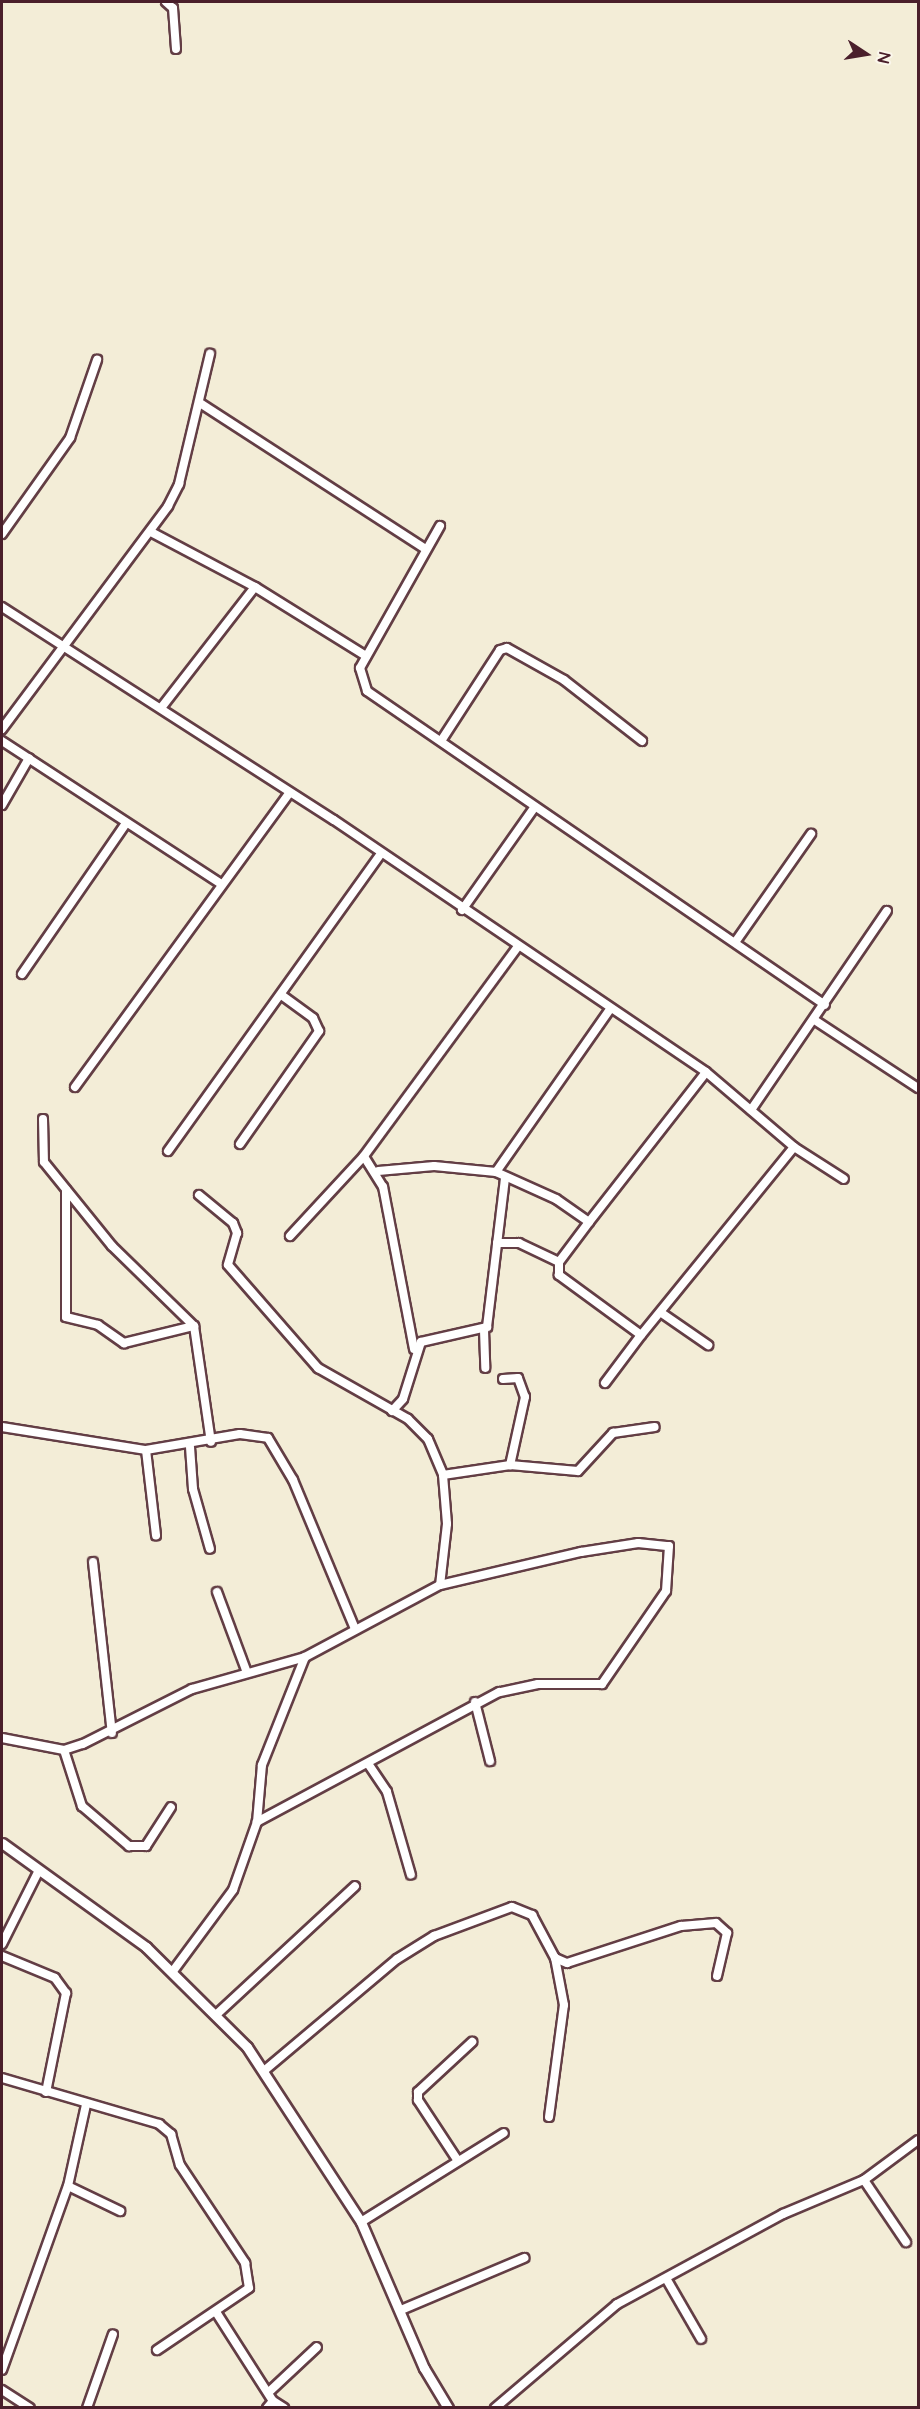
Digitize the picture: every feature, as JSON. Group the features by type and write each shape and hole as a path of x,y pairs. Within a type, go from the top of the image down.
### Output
{"street":[{"path":"166,2 173,8 176,49"},
{"path":"2,729 151,532 179,484 210,354"},
{"path":"2,534 69,438 97,360"},
{"path":"200,403 426,549"},
{"path":"440,525 366,656 360,676 367,691 534,808 736,941 825,1005"},
{"path":"151,532 255,587 366,656"},
{"path":"161,708 255,587"},
{"path":"2,607 62,650 161,708 381,854 517,948 706,1072 794,1147 844,1179"},
{"path":"441,741 500,650 507,648 564,680 642,741"},
{"path":"2,741 221,884"},
{"path":"2,805 29,758"},
{"path":"75,1087 289,793"},
{"path":"462,910 534,808"},
{"path":"22,974 126,823"},
{"path":"736,941 811,834"},
{"path":"168,1151 381,854"},
{"path":"751,1110 816,1021 887,911"},
{"path":"290,1236 364,1156 517,948"},
{"path":"240,1144 319,1031 313,1017 281,995"},
{"path":"496,1172 610,1009"},
{"path":"816,1021 918,1088"},
{"path":"641,1335 559,1275 559,1262 706,1072"},
{"path":"43,1119 40,1153 66,1190 112,1246 195,1326 211,1442"},
{"path":"605,1383 641,1335 663,1314 794,1147"},
{"path":"364,1156 378,1171 414,1349 410,1381 392,1411"},
{"path":"378,1171 434,1166 496,1172 505,1179 556,1199 589,1222"},
{"path":"485,1368 484,1330 505,1179"},
{"path":"66,1190 66,1317 98,1325 124,1343 195,1326"},
{"path":"199,1195 233,1223 237,1233 228,1265 318,1368 392,1411 428,1439 443,1474 447,1524 440,1585"},
{"path":"497,1243 519,1243 559,1262"},
{"path":"663,1314 708,1345"},
{"path":"414,1349 433,1339 484,1330"},
{"path":"503,1379 518,1378 518,1390 525,1397 510,1465"},
{"path":"2,1427 146,1450 190,1447 259,1434 273,1444 355,1629"},
{"path":"443,1474 510,1465 578,1471 613,1433 655,1427"},
{"path":"190,1447 193,1489 210,1549"},
{"path":"146,1450 156,1535"},
{"path":"2,1738 64,1749 112,1732 192,1689 246,1670 305,1657 440,1585 543,1559 638,1543 662,1543 673,1555 666,1591 602,1683 538,1684 475,1701 369,1765 257,1822"},
{"path":"93,1562 112,1732"},
{"path":"216,1592 246,1670"},
{"path":"173,1971 233,1890 257,1822 262,1765 305,1657"},
{"path":"475,1701 490,1761"},
{"path":"64,1749 82,1806 129,1846 146,1846 171,1807"},
{"path":"369,1765 387,1792 411,1875"},
{"path":"2,1843 38,1872 99,1911 173,1971 218,2014 265,2070 361,2222 401,2310 424,2368 448,2407"},
{"path":"2,1944 38,1872"},
{"path":"218,2014 355,1886"},
{"path":"265,2070 397,1959 434,1936 512,1907 532,1915 555,1958 564,2005 549,2117"},
{"path":"555,1958 578,1962 631,1940 702,1922 723,1926 727,1933 717,1976"},
{"path":"2,1956 56,1978 66,1994 46,2092"},
{"path":"458,2161 418,2100 418,2092 472,2042"},
{"path":"2,2078 86,2105 159,2124 171,2134 180,2165 215,2212 251,2277 249,2288 157,2350"},
{"path":"2,2370 68,2186 86,2105"},
{"path":"361,2222 504,2133"},
{"path":"495,2408 603,2314 783,2214 864,2180 918,2140"},
{"path":"864,2180 906,2242"},
{"path":"68,2186 120,2211"},
{"path":"401,2310 524,2259"},
{"path":"667,2280 701,2339"},
{"path":"216,2312 270,2391 273,2401 284,2408"},
{"path":"87,2408 113,2334"},
{"path":"270,2391 317,2347"},
{"path":"2,2390 30,2408"},
{"path":"267,2408 273,2401"}]}
